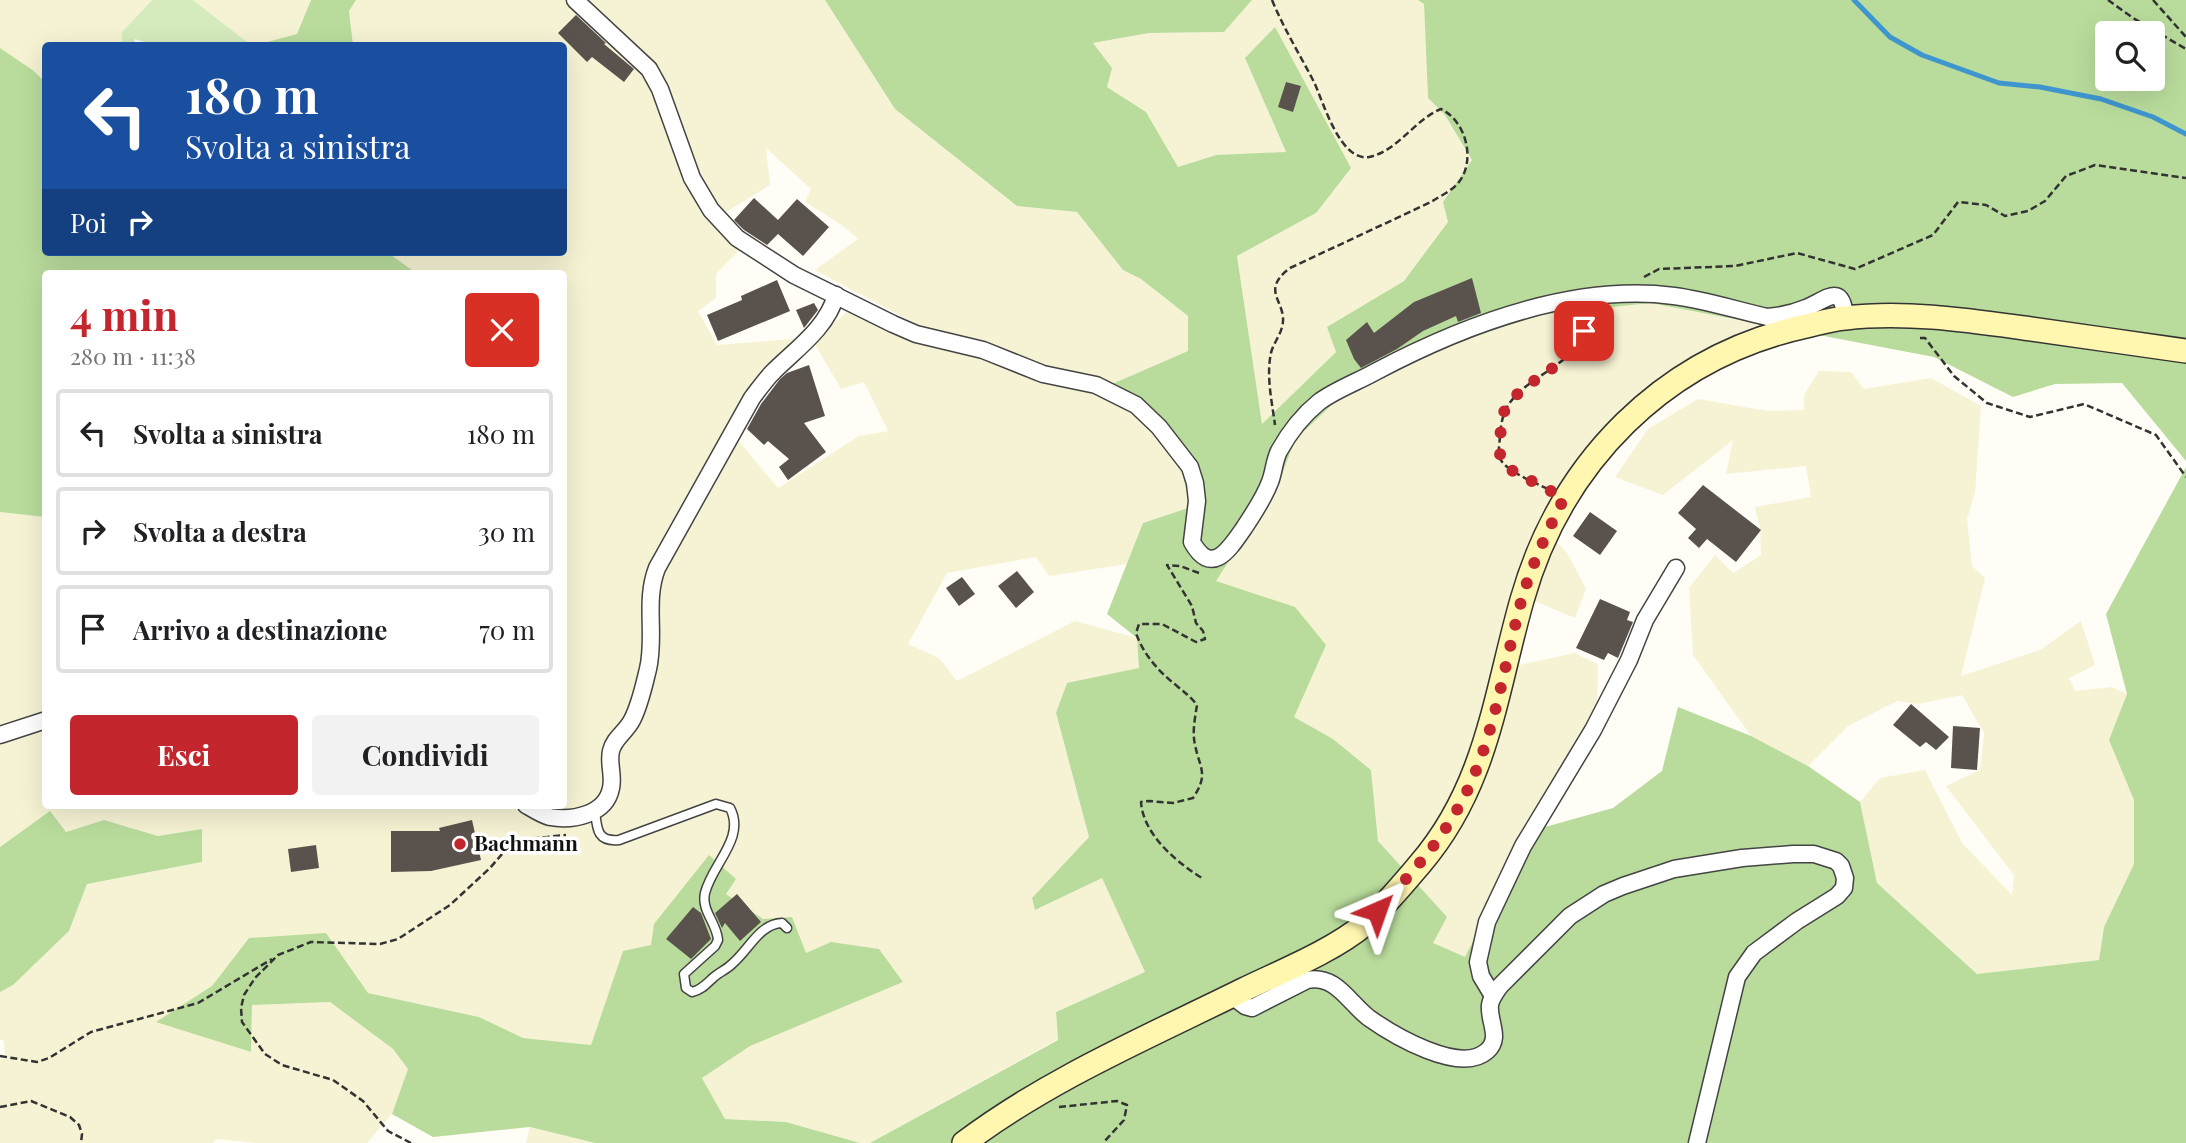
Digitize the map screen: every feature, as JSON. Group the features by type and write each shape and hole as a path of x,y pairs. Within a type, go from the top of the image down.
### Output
{"main road":[{"path":"964,1143 998,1118 1063,1079 1336,943 1365,924 1422,862 1448,825 1481,758 1522,600 1536,558 1564,498 1612,435 1651,398 1691,370 1770,334 1845,318 1947,318 2186,351"}],"street":[{"path":"575,0 649,69 660,89 692,178 711,210 737,238 794,275 916,334 983,350 1043,374 1096,385 1136,405 1159,427 1190,467 1197,501 1192,542 1203,557 1210,559 1226,552 1255,512 1270,482 1277,455 1291,432 1321,401 1422,347 1485,323 1538,306 1623,295 1673,296 1767,317 1795,312 1826,297 1835,296 1841,299 1845,318"},
{"path":"533,809 548,817 579,818 595,811 607,799 611,790 611,750 633,719 648,667 651,645 650,590 657,568 752,398 771,374 820,324 831,310 835,295"},
{"path":"1493,996 1481,976 1478,962 1487,922 1523,846 1589,737 1629,660 1645,620 1676,568"},
{"path":"0,735 42,721"},
{"path":"1232,996 1252,1008 1307,980 1327,980 1348,996 1366,1016 1400,1038 1462,1060 1486,1052 1494,1044 1490,1006 1493,996 1506,980 1570,916 1604,894 1674,869 1742,858 1793,853 1836,861 1845,878 1844,888 1837,897 1763,946 1744,965 1737,977 1698,1143"}],"lane":[{"path":"595,811 600,833 611,841 716,804 730,808 736,819 734,834 705,892 706,910 718,940 715,946 684,974 686,988 692,992 699,991 722,970 731,966 764,929 774,923 782,923 787,928"}],"path":[{"path":"1272,0 1293,48 1316,86 1330,122 1354,153 1364,158 1374,155 1398,141 1428,114 1441,109 1454,118 1468,149 1466,165 1459,182 1448,191 1432,202 1290,268 1276,281 1274,291 1283,326 1270,363 1274,444 1277,455"},
{"path":"2108,0 2186,49"},
{"path":"2153,0 2186,37"},
{"path":"1623,295 1630,284 1659,270 1735,266 1797,253 1855,269 1933,235 1958,202 1986,205 2005,216 2028,211 2045,201 2066,176 2095,165 2186,178"},
{"path":"1564,498 1502,463 1499,456 1501,423 1513,398 1576,347 1584,331 1583,299"},
{"path":"1914,337 1925,338 1954,376 1987,402 2030,416 2084,404 2156,435 2186,477"},
{"path":"1202,878 1176,860 1142,817 1141,802 1173,803 1193,798 1202,785 1201,764 1194,743 1197,705 1190,695 1175,685 1154,664 1141,647 1136,633 1139,624 1162,624 1196,642 1205,639 1203,631 1196,623 1192,606 1167,565 1180,566 1195,573 1208,573 1213,564 1210,559"},
{"path":"0,1056 37,1062 48,1058 91,1032 198,1003 278,955 311,942 380,944 398,939 450,905 490,868 509,846 527,839 563,836 578,826 579,818"},
{"path":"278,955 255,978 244,995 242,1022 252,1039 265,1054 282,1065 333,1080 363,1101 388,1131 411,1143"},
{"path":"0,1107 31,1101 70,1117 79,1125 81,1143"},
{"path":"1057,1107 1117,1101 1127,1105 1124,1120 1103,1143"}],"shaded area":[{"path":"0,0 152,0 122,32 122,42 42,42 42,79 0,48"},
{"path":"193,0 311,0 297,34 270,42 247,42"},
{"path":"356,0 825,0 895,109 1017,206 1077,212 1123,270 1141,279 1188,316 1188,351 1112,384 1051,370 1012,354 916,324 815,270 858,239 842,225 805,202 811,189 766,148 770,185 718,217 741,248 716,274 716,298 698,311 717,345 794,339 726,426 778,488 859,436 888,431 864,382 841,389 813,341 849,310 996,361 1038,382 1095,391 1140,412 1179,462 1191,507 1143,523 1127,564 1049,576 1036,557 947,573 908,644 939,658 957,681 1075,621 1137,638 1139,668 1056,714 1089,837 1032,898 1036,910 1102,877 1145,972 1056,1012 1058,1039 870,1143 860,1143 786,1122 725,1119 702,1078 749,1046 903,982 806,953 763,919 725,894 652,945 623,952 591,1045 523,1038 479,1017 368,993 249,938 212,986 157,1022 251,1052 252,1005 330,1002 393,1049 408,1069 392,1114 367,1143 257,1143 216,1139 213,1143 0,1143 0,1059 5,1059 4,1041 0,1039 0,992 13,985 69,931 87,884 202,862 202,829 158,836 104,820 66,832 50,812 0,847 0,512 42,517 42,809 567,809 567,270 412,270 393,256 567,256 567,42 353,42 349,10"},
{"path":"1252,0 1418,0 1424,4 1428,98 1445,115 1472,160 1443,202 1449,222 1404,281 1328,327 1336,352 1262,425 1237,256 1316,213 1276,27 1245,58 1286,153 1216,155 1178,167 1146,112 1107,87 1093,43 1149,33 1224,32"},
{"path":"1650,303 1760,324 1662,375 1592,442 1525,559 1508,609 1474,744 1452,800 1402,868 1378,841 1371,770 1333,739 1294,717 1215,582 1278,485 1295,440 1343,394 1433,350 1541,315"},
{"path":"1819,371 1851,372 1864,389 1931,378 1981,406 1975,492 1967,519 1972,566 1985,578 1961,676 2040,650 2081,621 2095,665 2069,678 2075,691 2112,687 2127,694 2110,740 2134,800 2134,865 2104,927 2099,960 1977,974 1877,883 1860,802 1880,778 1925,770 1962,843 2012,895 2014,875 1946,786 1980,770 1984,733 1962,695 1918,704 1897,701 1848,726 1808,766 1751,736 1693,655 1689,588 1715,555 1733,573 1761,555 1760,528 1755,507 1811,497 1806,466 1726,474 1733,440 1663,495 1615,477 1648,429 1698,399 1768,411 1804,410 1804,395"},
{"path":"1554,540 1567,553 1586,589 1575,618 1532,600"},
{"path":"1574,653 1598,664 1597,712 1502,880 1465,958 1433,943 1415,882 1469,804 1497,742 1515,666"},
{"path":"530,1127 595,1143 526,1143"}],"green space":[{"path":"152,0 193,0 247,42 144,42 135,39 134,42 122,42 122,32"},
{"path":"311,0 356,0 349,11 353,42 267,42 297,34"},
{"path":"825,0 1252,0 1224,32 1149,33 1093,43 1112,68 1107,87 1146,112 1178,167 1216,155 1286,152 1245,58 1275,27 1351,168 1316,213 1237,256 1262,424 1336,352 1327,327 1404,281 1448,222 1443,202 1472,160 1445,115 1428,98 1424,4 1418,0 2186,0 2186,461 2122,383 2055,384 2013,397 1934,357 1650,303 1541,315 1433,350 1343,394 1295,440 1278,485 1216,581 1295,607 1326,645 1294,717 1333,739 1371,770 1378,841 1447,917 1433,943 1465,957 1527,832 1613,808 1662,771 1678,707 1751,736 1808,766 1860,802 1877,883 1977,974 2099,960 2104,927 2134,864 2134,800 2109,740 2127,694 2106,614 2186,467 2186,1143 870,1143 1058,1040 1056,1012 1145,972 1102,878 1035,910 1032,898 1089,837 1056,713 1067,683 1139,668 1137,638 1107,614 1143,523 1191,507 1179,462 1140,412 1112,384 1188,351 1188,316 1141,279 1123,270 1077,212 1017,206 895,109"},
{"path":"0,48 42,79 42,256 393,256 412,270 42,270 42,517 0,512"},
{"path":"50,811 66,832 104,820 158,836 202,829 202,862 87,884 69,931 13,985 0,992 0,847"},
{"path":"709,855 736,879 726,894 763,919 792,917 806,953 831,942 879,949 903,982 750,1046 702,1078 725,1119 786,1122 860,1143 595,1143 530,1127 433,1137 392,1114 408,1069 393,1049 330,1002 252,1005 251,1052 156,1022 212,986 249,938 326,933 368,993 479,1017 523,1038 591,1045 623,951 651,945 654,924"}],"building":[{"path":"576,15 606,43 604,44 634,69 624,82 592,57 587,62 558,33"},
{"path":"1286,82 1301,86 1293,112 1278,107"},
{"path":"754,198 778,220 797,199 829,227 803,256 778,234 767,245 734,220"},
{"path":"1472,278 1481,313 1458,322 1456,316 1423,331 1397,349 1361,368 1354,359 1346,340 1367,322 1374,333 1414,302"},
{"path":"777,280 790,311 718,341 707,315 742,300 741,296"},
{"path":"814,303 818,310 804,328 796,310"},
{"path":"809,365 825,416 804,423 826,452 788,480 779,467 789,459 768,441 764,445 747,429 780,379 787,373"},
{"path":"1703,485 1761,530 1736,562 1707,539 1699,548 1688,538 1696,529 1678,513"},
{"path":"1590,512 1617,531 1600,555 1573,536"},
{"path":"1017,571 1034,592 1016,608 998,586"},
{"path":"962,577 975,594 959,606 946,588"},
{"path":"1600,599 1630,612 1627,620 1633,622 1618,658 1608,653 1604,660 1576,648"},
{"path":"1911,704 1949,737 1936,750 1926,742 1920,747 1893,725"},
{"path":"1953,726 1980,728 1977,770 1951,768"},
{"path":"472,820 481,860 431,871 391,872 391,831 440,831 439,828"},
{"path":"316,845 319,868 291,872 288,849"},
{"path":"737,894 761,922 740,941 725,923 722,928 715,913"},
{"path":"693,907 701,913 711,939 691,959 666,939"}],"waterway":[{"path":"1854,0 1890,37 1922,55 1999,83 2040,87 2101,99 2153,117 2186,134"}],"place":[{"name":"Bachmann","path":"460,844"}],"route":[{"path":"1377,911 1422,862 1456,813 1481,758 1522,600 1536,558 1564,498 1502,463 1499,456 1501,423 1505,410 1513,398 1565,358 1576,347 1584,331"}]}
